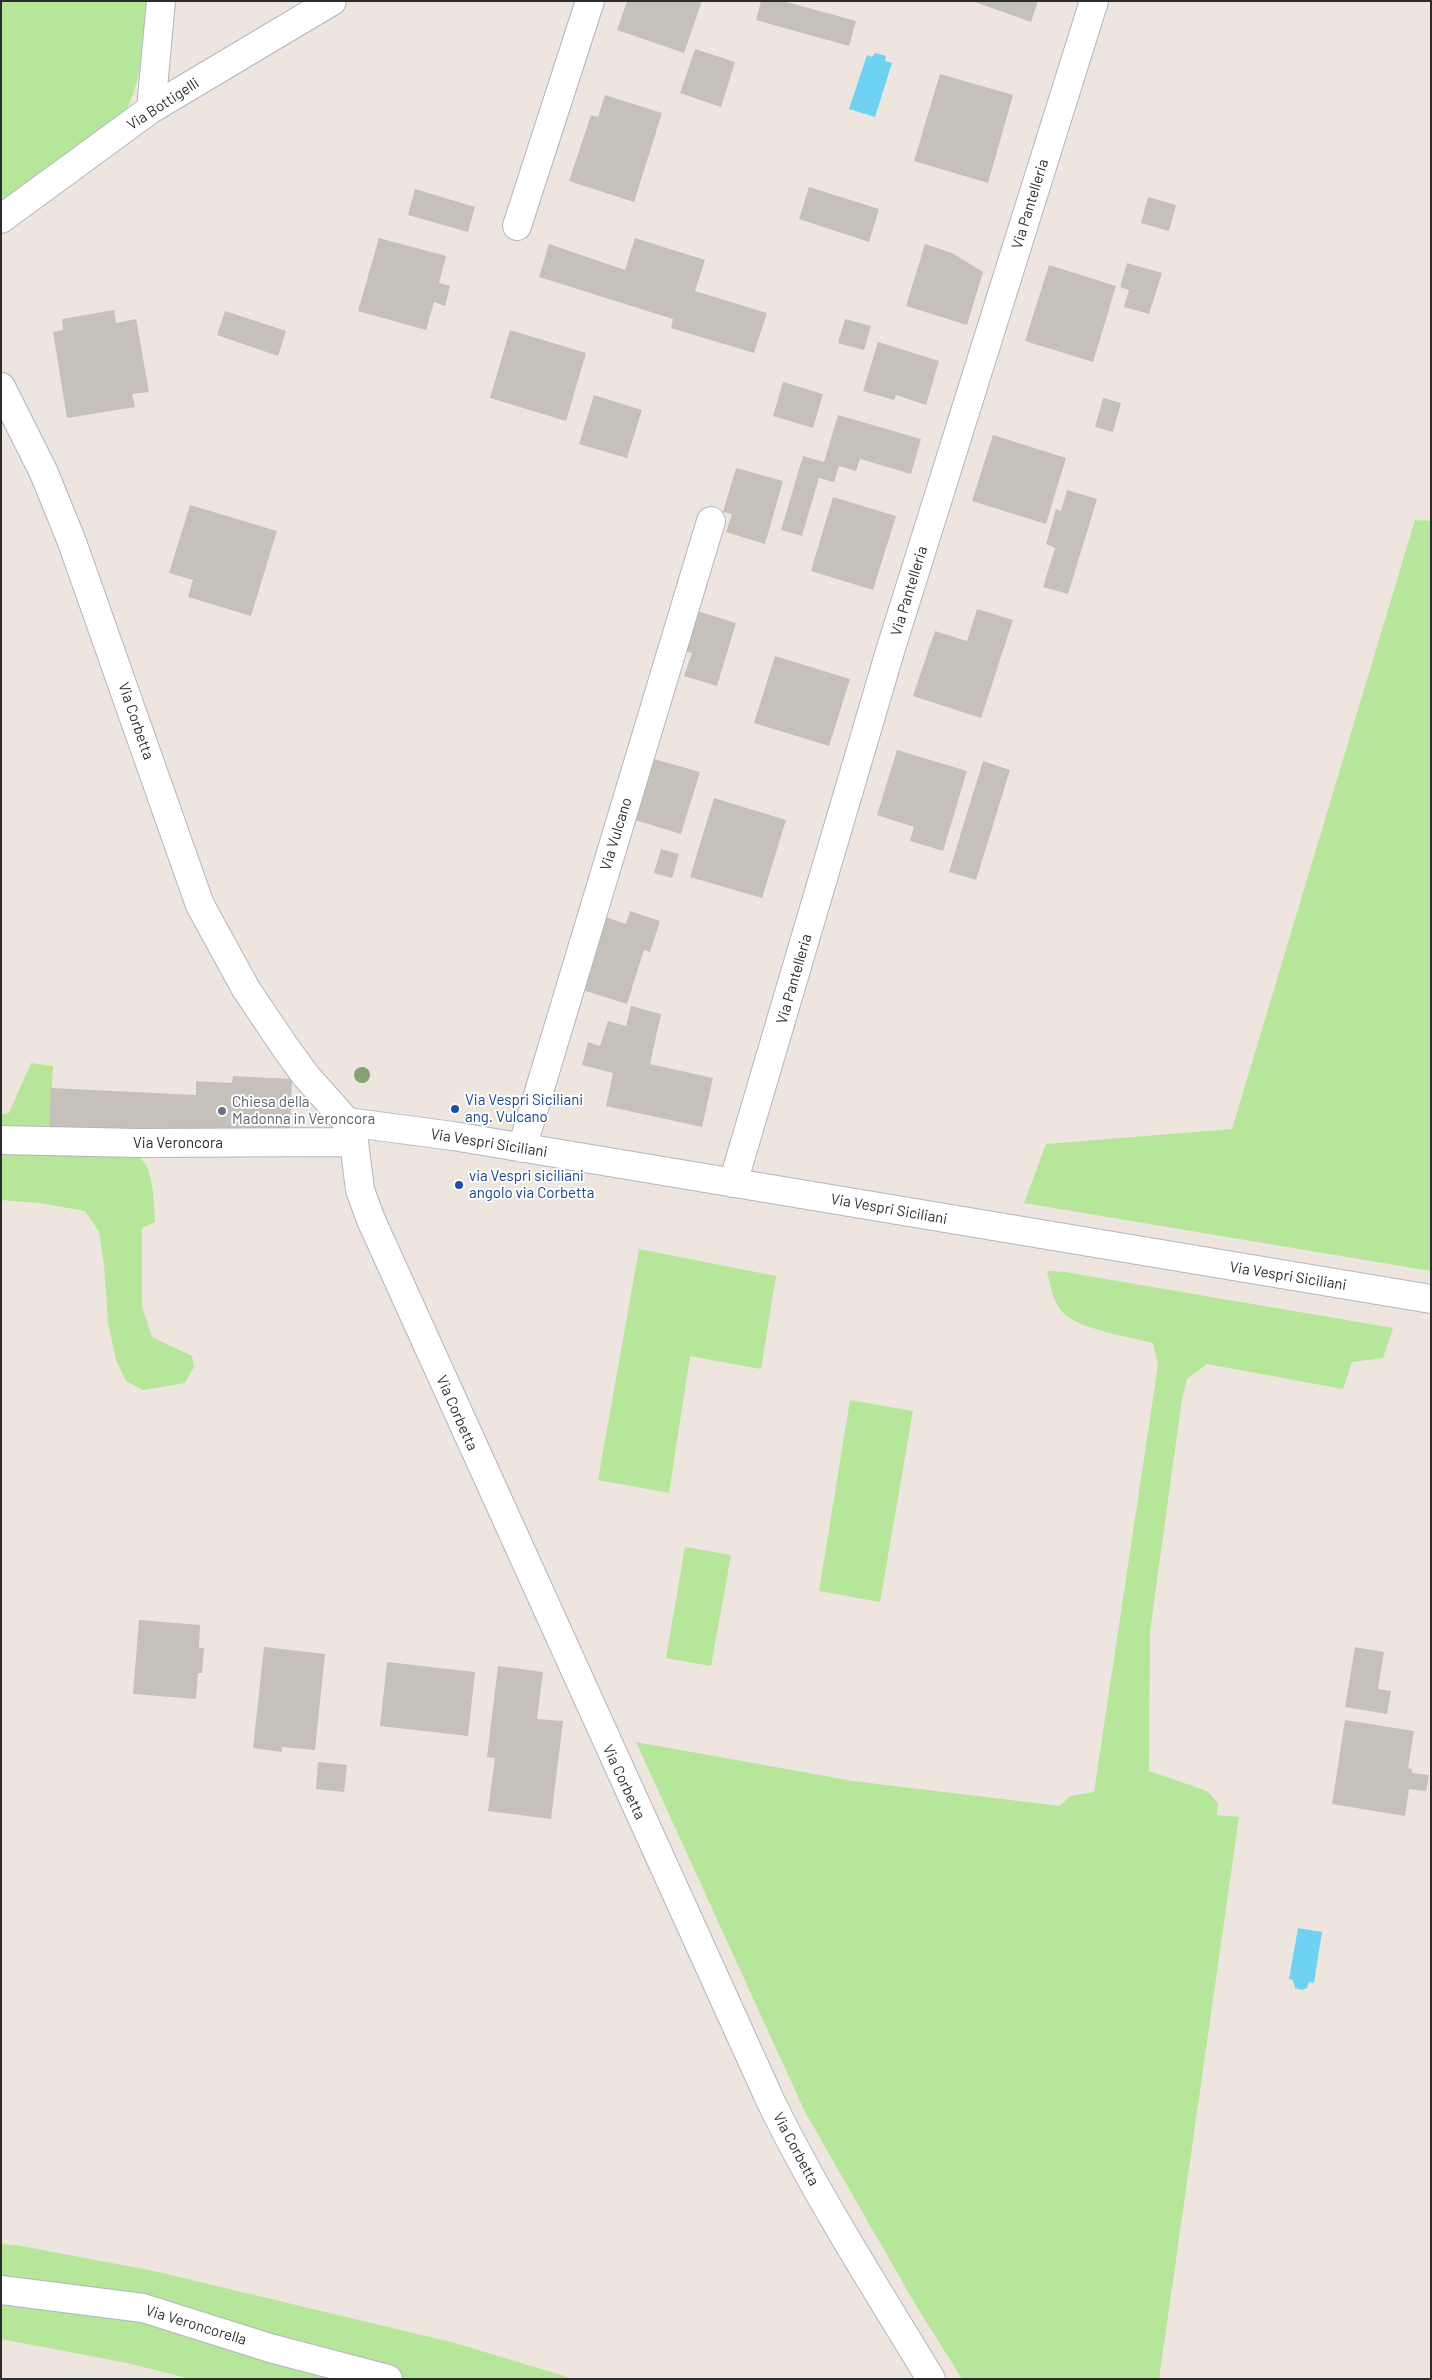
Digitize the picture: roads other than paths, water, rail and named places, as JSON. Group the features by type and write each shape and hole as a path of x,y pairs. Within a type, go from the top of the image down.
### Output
{"street":[{"path":"151,109 161,1"},
{"name":"Via Bottigelli","path":"1,219 151,109 332,1"},
{"path":"517,226 590,1"},
{"name":"Via Pantelleria","path":"733,1183 891,648 1094,1"},
{"name":"Via Corbetta","path":"1,387 44,472 65,524 200,905 246,988 352,1144 360,1190 371,1220 566,1654 771,2102 792,2146 833,2217 931,2379"},
{"name":"Via Vulcano","path":"522,1148 712,521"},
{"name":"Via Vespri Siciliani","path":"352,1144 453,1136 1431,1299"},
{"name":"Via Veroncora","path":"1,1140 352,1144"},
{"name":"Via Veroncorella","path":"1,2290 143,2308 270,2348 388,2379"}],"water":[{"path":"875,53 886,56 885,61 892,63 875,117 849,109 867,55 872,57"},
{"path":"1298,1928 1322,1932 1314,1983 1309,1982 1307,1988 1302,1990 1295,1988 1293,1980 1289,1979"}],"place":[{"name":"Via Vespri Siciliani ang. Vulcano","path":"455,1109"},
{"name":"Chiesa della Madonna in Veroncora","path":"222,1111"},
{"name":"via Vespri siciliani angolo via Corbetta","path":"459,1185"}]}
